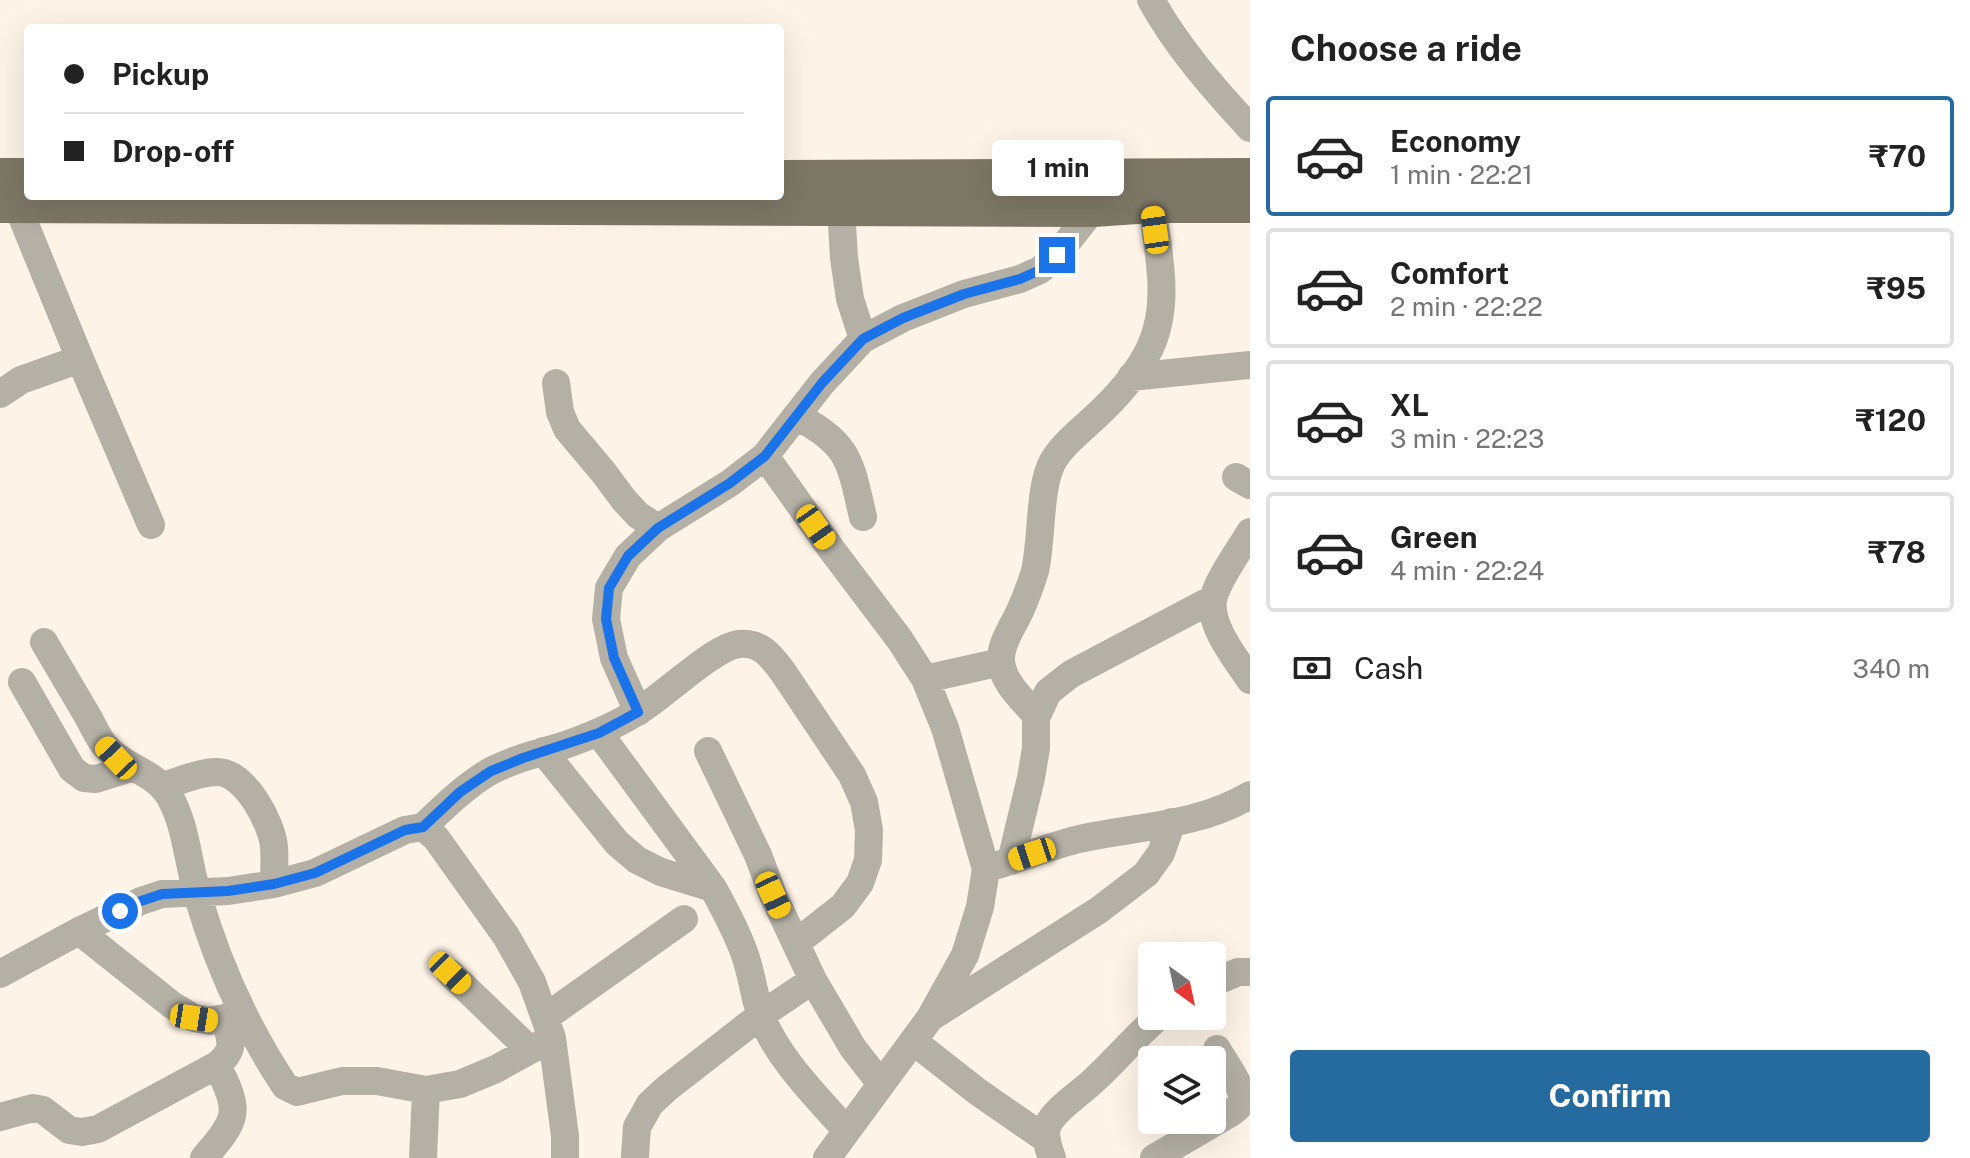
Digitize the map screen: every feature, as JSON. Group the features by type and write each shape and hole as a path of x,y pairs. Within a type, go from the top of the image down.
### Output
{"main road":[{"path":"784,178 1250,176"},
{"path":"499,200 1093,209 1152,205 1250,205"}],"street":[{"path":"1151,0 1164,24 1209,83 1250,128"},
{"path":"11,190 151,525"},
{"path":"1037,716 1007,680 1001,662 1005,642 1035,571 1051,464 1131,377 1150,348 1161,313 1162,279 1152,205"},
{"path":"841,207 850,299 863,339"},
{"path":"638,712 614,658 606,619 609,588 628,556 658,528 730,483 765,456 822,383 863,339 952,298 1020,279 1040,270 1057,255 1093,209"},
{"path":"0,394 21,380 80,359"},
{"path":"1131,377 1250,365"},
{"path":"556,383 560,412 567,429 624,500 638,515 658,528"},
{"path":"796,416 818,427 846,455 863,517"},
{"path":"765,456 900,640 925,679 998,865"},
{"path":"1250,532 1213,599 1214,617 1223,639 1250,680"},
{"path":"827,1158 930,1018 965,955 980,907 1031,778 1037,716 1048,692 1071,674 1213,599"},
{"path":"44,642 103,743 116,758 163,786 172,800 196,892 234,1014 285,1086 297,1092 342,1081 377,1081 426,1090 460,1084 496,1069 543,1035 684,919"},
{"path":"0,974 141,901 162,894 228,891 274,884 315,873 405,830 423,827 460,792 491,771 599,733 638,712 716,653 738,644 759,646 772,657 852,775 864,802 869,830 868,860 860,883 843,906 796,943"},
{"path":"925,679 1001,662"},
{"path":"22,682 72,769 84,778 96,779 131,768"},
{"path":"599,733 713,888 745,956 761,1015 773,1040 796,1075 846,1130"},
{"path":"543,751 617,843 637,860 661,872 713,888"},
{"path":"708,751 813,980 853,1048 881,1084"},
{"path":"163,786 221,771 237,779 251,794 274,844 274,884"},
{"path":"998,865 1075,840 1197,818 1233,806 1250,795"},
{"path":"930,1018 1099,910 1146,874 1161,853 1172,822"},
{"path":"423,827 436,838 506,936 532,982 565,1136 565,1158"},
{"path":"79,931 172,1005 194,1018 210,1021 234,1014"},
{"path":"1226,977 1238,972 1250,972"},
{"path":"450,973 543,1035"},
{"path":"635,1156 637,1127 650,1104 761,1015 813,980"},
{"path":"0,1117 33,1108 43,1110 69,1130 82,1132 98,1129 217,1065 228,1056 232,1046 234,1014"},
{"path":"1049,1148 1047,1126 1057,1113 1094,1081 1144,1030"},
{"path":"913,1041 1049,1148"},
{"path":"204,1158 226,1132 233,1113 231,1093 217,1065"},
{"path":"1226,1065 1241,1091 1242,1102 1226,1116"},
{"path":"423,1158 426,1090"},
{"path":"1154,1158 1195,1134"}],"route":[{"path":"120,911 162,894 228,891 274,884 315,873 405,830 423,827 460,792 491,771 599,733 638,712 614,658 606,619 609,588 628,556 658,528 730,483 765,456 822,383 863,339 903,318 964,294 1020,279 1040,270 1057,255"}]}
